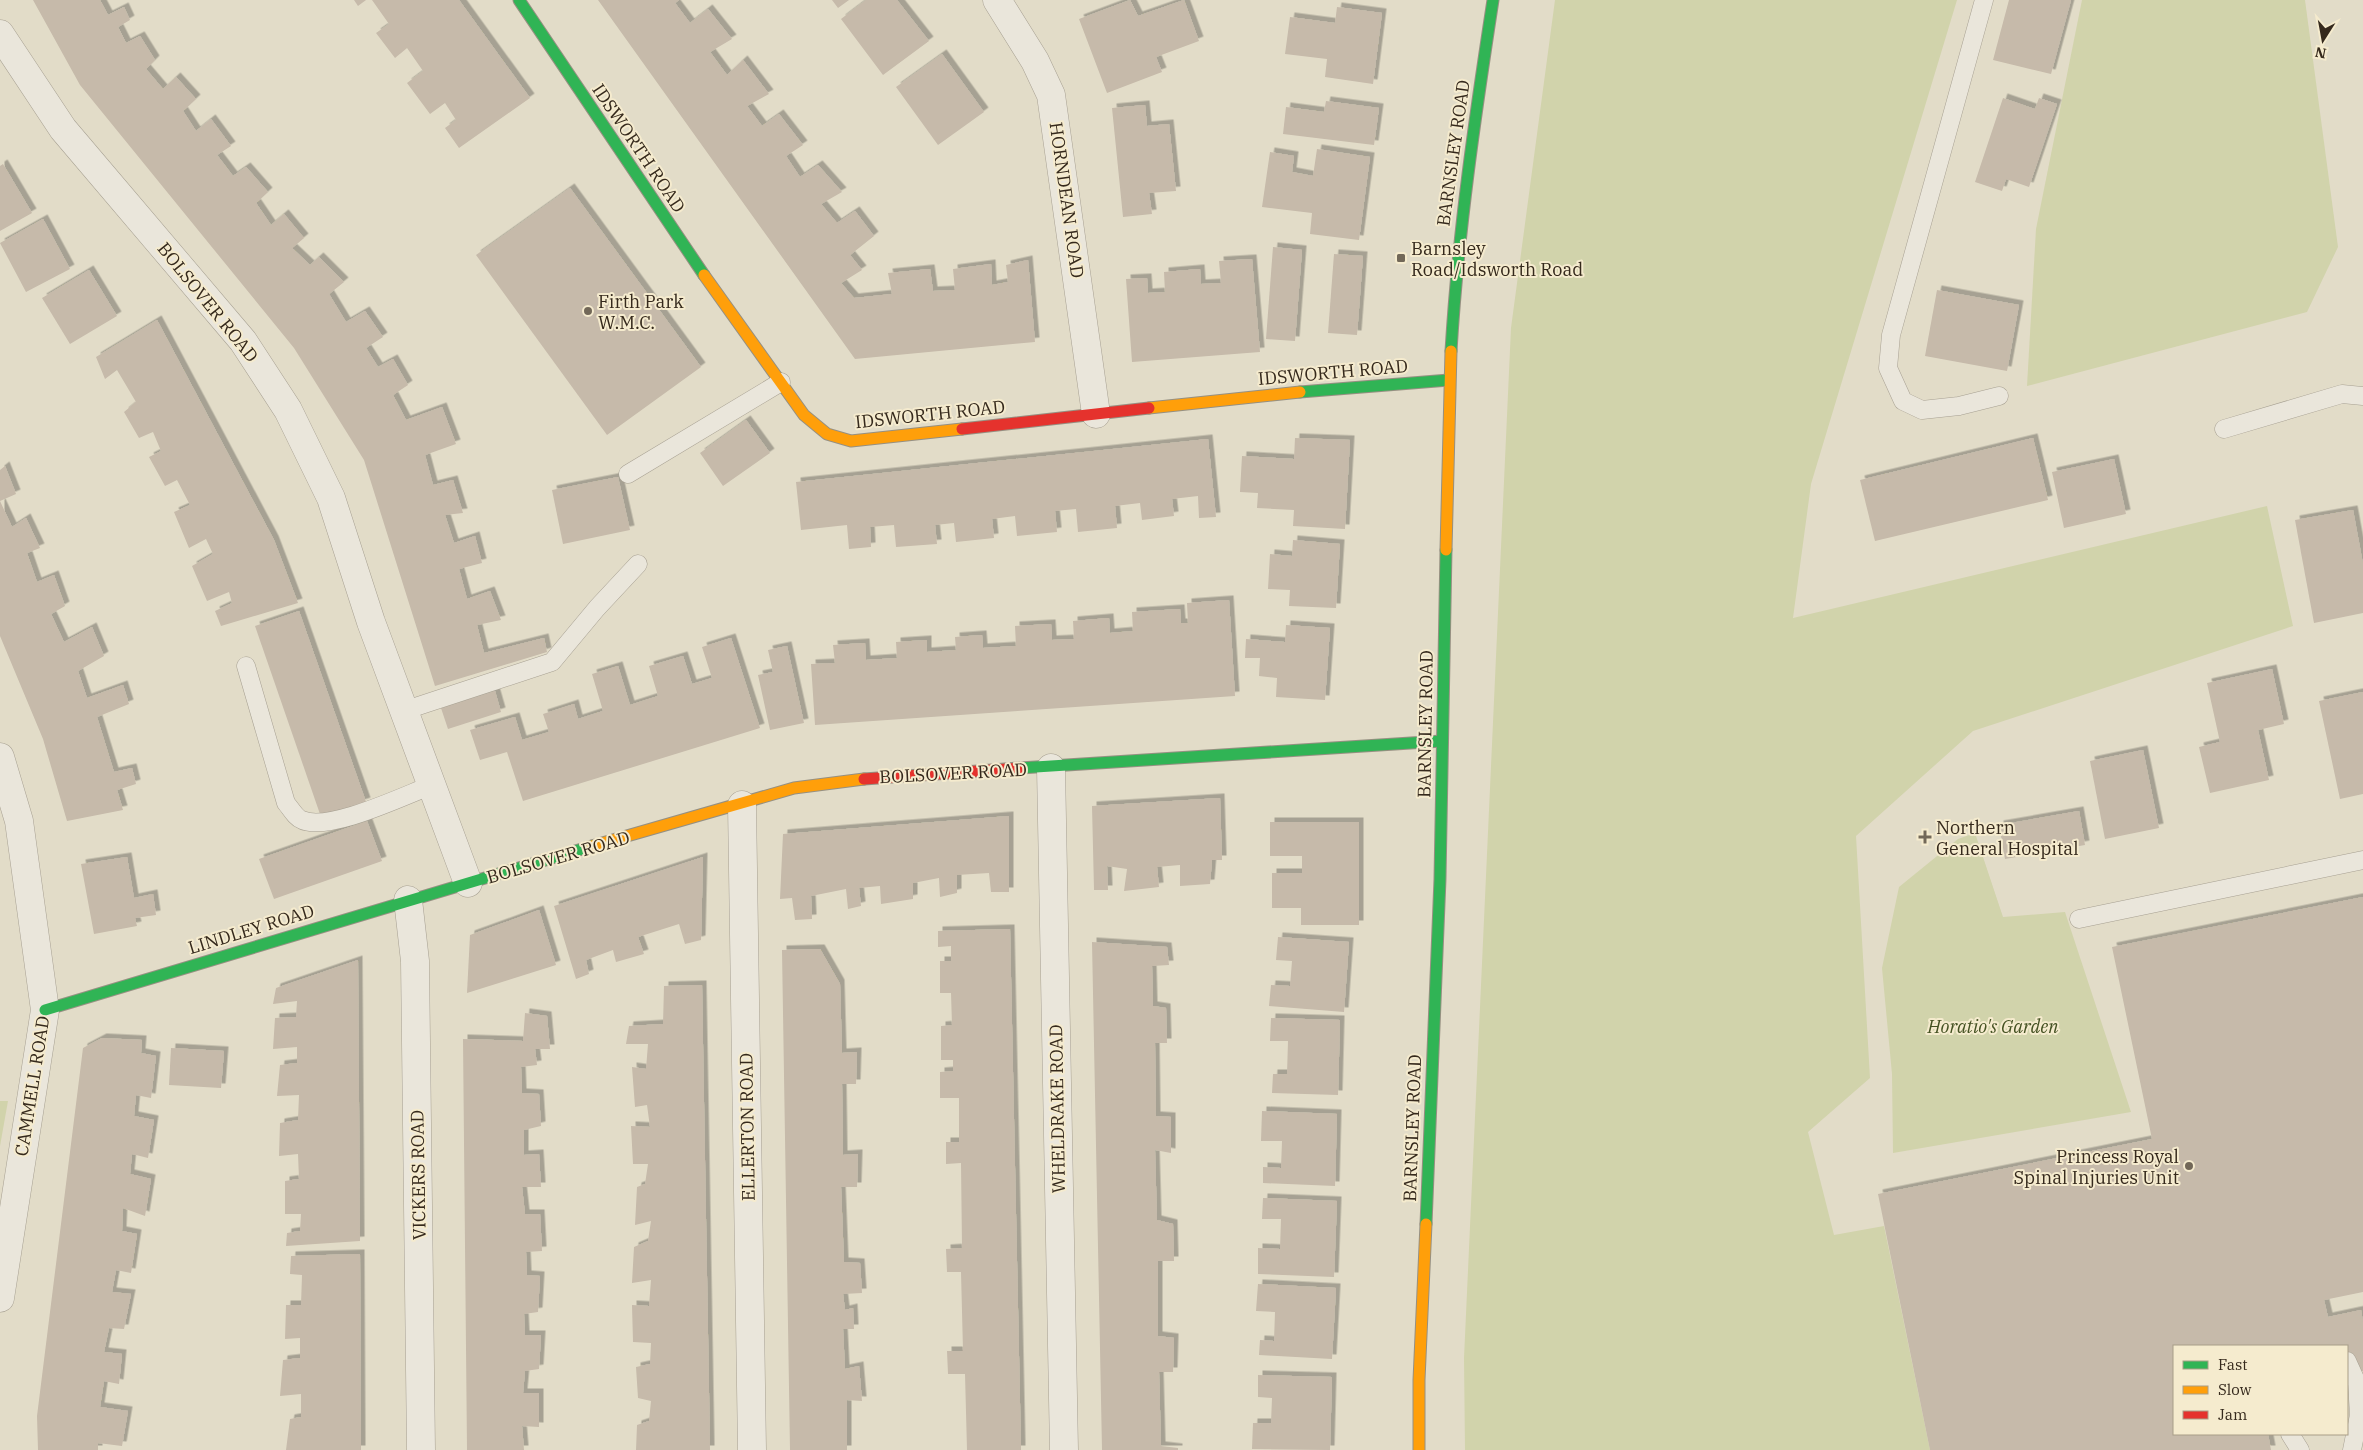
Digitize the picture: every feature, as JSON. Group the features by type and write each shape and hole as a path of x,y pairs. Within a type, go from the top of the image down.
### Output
{"street":[{"name":"IDSWORTH ROAD","path":"519,0 707,278 804,415 827,434 851,441 1258,396 1449,380"},
{"name":"HORNDEAN ROAD","path":"997,0 1036,62 1051,95 1096,414"},
{"name":"BARNSLEY ROAD","path":"1419,1450 1419,1380 1440,878 1449,380 1456,267 1466,169 1493,0"},
{"name":"BOLSOVER ROAD","path":"0,34 63,129 243,341 288,410 331,498 371,622 468,883 742,805 794,788 857,779 1051,768 1442,740"},
{"name":"CAMMELL ROAD","path":"0,757 19,821 45,1010 0,1298"},
{"name":"WHELDRAKE ROAD","path":"1051,768 1064,1450"},
{"name":"ELLERTON ROAD","path":"742,805 752,1450"},
{"name":"LINDLEY ROAD","path":"45,1010 468,883"},
{"name":"VICKERS ROAD","path":"408,900 415,971 421,1450"}],"lane":[{"path":"1984,0 1891,335 1888,368 1903,401 1922,410 1959,406 1999,396"},
{"path":"628,474 781,382"},
{"path":"2224,429 2342,394 2363,396"},
{"path":"404,711 552,662 597,608 638,564"},
{"path":"246,666 286,804 300,820 317,824 341,820 432,785"},
{"path":"2079,919 2363,860"},
{"path":"2348,1363 2357,1383 2358,1415 2352,1450"},
{"path":"2291,1435 2300,1450"}],"green space":[{"path":"1555,0 1957,0 1811,484 1793,618 2267,506 2293,626 1973,731 1856,836 1870,1078 1808,1132 1834,1235 1884,1226 1930,1450 1465,1450 1464,1358 1511,328"},
{"path":"2082,0 2305,0 2338,247 2307,312 2027,386 2036,229"},
{"name":"Horatio's Garden","path":"1975,833 2003,917 2065,912 2131,1112 1893,1153 1892,1074 1882,968 1899,887 1958,839"},
{"path":"0,1101 8,1101 0,1146"}],"building":[{"path":"33,0 100,0 108,15 124,7 130,20 118,27 126,43 140,36 155,60 146,69 163,89 176,77 196,99 183,111 196,131 211,119 231,146 217,155 233,176 246,167 268,192 256,203 271,225 284,214 304,238 292,248 310,265 319,257 344,282 329,294 346,322 365,311 383,337 366,348 378,367 393,359 408,385 393,395 406,420 442,407 456,444 425,455 433,485 453,480 463,513 445,515 454,543 475,536 482,563 459,569 467,599 490,591 501,620 477,625 484,653 544,638 547,652 435,686 364,460 294,348 80,85"},
{"path":"354,0 366,0 358,6"},
{"path":"372,0 459,0 530,98 459,148 445,128 456,120 445,103 430,114 407,83 423,71 407,48 395,58 376,33 389,24"},
{"path":"598,0 679,0 675,3 690,23 708,9 732,39 710,52 727,75 743,60 769,94 747,106 762,126 779,114 803,145 786,156 800,177 818,165 842,192 821,204 837,223 855,211 874,236 850,255 862,270 841,283 854,298 892,294 888,273 930,269 933,291 955,290 953,269 991,264 992,285 1008,282 1006,265 1028,260 1035,342 855,359"},
{"path":"832,0 849,0 838,8"},
{"path":"866,0 897,0 929,41 883,75 841,19"},
{"path":"1130,0 1138,16 1184,0 1199,41 1156,57 1162,72 1107,93 1079,19"},
{"path":"2009,0 2071,0 2051,74 1993,60"},
{"path":"1337,7 1382,13 1373,84 1325,77 1327,59 1285,54 1290,17 1335,23"},
{"path":"942,54 984,112 938,145 896,87"},
{"path":"2003,98 2035,109 2039,98 2057,104 2029,187 2006,179 2002,191 1975,182"},
{"path":"1326,101 1379,108 1374,145 1283,134 1286,107 1324,112"},
{"path":"1145,105 1147,126 1169,124 1176,191 1149,193 1152,214 1123,217 1112,108"},
{"path":"1317,149 1370,157 1359,240 1310,234 1312,213 1262,207 1270,152 1294,156 1292,172 1313,176"},
{"path":"3,164 32,213 0,231 0,166"},
{"name":"Firth Park W.M.C.","path":"570,188 701,367 607,435 476,255"},
{"path":"43,219 70,269 26,292 0,243"},
{"path":"1273,247 1302,250 1295,341 1266,339"},
{"path":"1334,254 1363,256 1357,335 1328,333"},
{"path":"1252,259 1260,352 1132,362 1126,279 1147,278 1148,293 1165,292 1164,272 1200,269 1201,284 1221,283 1219,261"},
{"path":"89,270 117,316 70,344 42,298"},
{"path":"1937,290 2019,305 2007,371 1925,356"},
{"path":"157,320 274,540 298,603 221,626 215,611 232,603 229,592 207,601 192,566 213,554 206,539 189,548 174,512 190,505 177,480 165,486 149,457 161,451 153,432 139,438 124,412 136,402 117,370 105,379 96,357"},
{"path":"746,420 770,453 723,486 700,453"},
{"path":"1295,438 1350,440 1345,529 1293,526 1294,510 1257,508 1258,493 1240,492 1242,456 1294,459"},
{"path":"2033,438 2048,500 1875,541 1860,480"},
{"path":"1208,439 1216,517 1199,518 1198,496 1172,499 1174,516 1142,520 1140,503 1115,506 1117,528 1078,532 1076,509 1055,511 1057,532 1017,536 1015,516 992,519 994,538 956,542 954,523 935,525 937,544 896,547 894,525 870,527 871,547 849,549 847,525 801,530 796,482"},
{"path":"2114,459 2126,514 2064,528 2052,472"},
{"path":"5,466 16,494 0,501 0,470"},
{"path":"618,477 630,530 563,544 552,490"},
{"path":"0,501 12,527 26,518 40,548 27,553 37,582 54,575 65,606 51,614 64,642 92,627 104,656 78,671 87,698 123,685 129,704 97,717 114,772 132,768 136,784 117,790 123,810 67,821 43,739 0,636"},
{"path":"2353,510 2363,564 2363,613 2314,623 2295,520"},
{"path":"1293,540 1340,544 1336,608 1289,606 1290,590 1268,589 1270,554 1292,556"},
{"path":"1229,600 1235,696 815,725 811,664 835,663 833,645 865,643 866,660 897,658 896,642 927,640 927,652 956,650 955,637 982,635 983,648 1016,646 1015,626 1051,624 1052,640 1074,639 1073,621 1109,618 1110,633 1133,631 1132,612 1180,609 1181,623 1188,623 1187,603"},
{"path":"299,611 366,802 321,817 255,626"},
{"path":"1286,625 1330,628 1325,700 1276,697 1277,678 1259,676 1260,658 1245,658 1246,639 1285,642"},
{"path":"731,638 760,728 523,801 507,752 480,760 470,730 515,717 522,740 549,732 543,714 574,704 578,719 603,711 592,674 618,666 630,705 658,696 649,666 683,656 692,684 712,678 702,647"},
{"path":"787,646 804,723 770,730 758,675 773,672 768,650"},
{"path":"2272,669 2284,724 2258,730 2269,780 2210,793 2199,747 2220,742 2207,683"},
{"path":"495,691 501,712 448,729 441,708"},
{"path":"2363,692 2363,794 2340,799 2319,701"},
{"path":"2143,750 2159,828 2105,839 2090,761"},
{"path":"1220,798 1222,860 1212,860 1210,884 1180,886 1180,865 1157,867 1159,887 1124,891 1127,869 1107,866 1108,890 1094,890 1092,806"},
{"path":"2079,811 2085,845 2005,859 1999,825"},
{"path":"1009,816 1009,892 991,892 989,873 957,875 957,893 940,897 939,878 913,883 913,899 881,904 880,886 859,888 861,906 848,909 846,889 811,896 812,919 795,920 792,898 780,899 783,834"},
{"path":"367,821 382,861 274,899 259,859"},
{"path":"1270,822 1359,822 1359,925 1301,925 1301,908 1272,908 1272,873 1302,873 1302,856 1270,856"},
{"path":"127,857 134,898 153,894 156,915 135,918 137,926 94,934 81,864"},
{"path":"703,857 701,940 685,944 679,924 638,937 644,954 616,962 613,950 586,960 589,974 576,979 554,906"},
{"name":"Princess Royal Spinal Injuries Unit","path":"2363,897 2363,1292 2324,1300 2328,1317 2361,1310 2363,1322 2363,1371 2348,1375 2348,1345 2173,1345 2173,1435 2268,1435 2271,1450 1930,1450 1878,1194 2152,1139 2112,947"},
{"path":"539,910 556,965 467,993 470,935"},
{"path":"1010,929 1021,1450 967,1450 965,1374 948,1374 947,1351 963,1351 961,1272 947,1272 946,1249 962,1248 961,1163 946,1164 946,1142 959,1142 959,1098 940,1098 940,1072 953,1071 953,1060 941,1060 941,1026 952,1025 951,993 940,993 940,961 951,961 951,946 938,947 938,931"},
{"path":"1278,937 1349,942 1344,1012 1269,1006 1271,985 1290,986 1292,961 1276,960"},
{"path":"1092,942 1167,947 1169,965 1152,966 1153,1006 1166,1008 1167,1043 1155,1043 1156,1116 1171,1117 1171,1153 1155,1150 1157,1220 1173,1224 1174,1261 1158,1261 1158,1336 1174,1338 1173,1372 1159,1372 1161,1446 1178,1448 1178,1450 1102,1450"},
{"path":"820,949 840,984 842,1053 857,1052 856,1084 842,1084 843,1155 858,1154 857,1187 841,1187 844,1262 860,1263 862,1293 843,1294 845,1310 853,1308 854,1329 843,1329 845,1369 859,1366 862,1401 847,1400 847,1450 790,1450 782,950"},
{"path":"358,960 360,1241 286,1246 287,1233 300,1231 301,1214 285,1214 285,1181 299,1179 298,1154 279,1156 280,1123 298,1120 299,1095 277,1096 280,1065 297,1063 297,1047 273,1049 275,1018 296,1017 297,1001 273,1004 276,988"},
{"path":"702,985 710,1450 636,1450 637,1425 649,1421 651,1401 638,1398 636,1367 650,1364 651,1343 633,1342 632,1305 649,1306 651,1280 632,1283 634,1247 648,1241 651,1221 635,1225 637,1187 645,1184 648,1164 633,1164 631,1126 650,1127 647,1105 635,1107 632,1067 646,1069 648,1044 626,1044 629,1026 663,1024 664,986"},
{"path":"525,1013 547,1016 550,1049 535,1049 537,1065 521,1067 522,1093 539,1094 541,1126 524,1130 524,1155 539,1154 541,1187 522,1187 525,1214 540,1214 542,1251 526,1252 527,1275 540,1276 538,1312 524,1314 525,1335 541,1335 539,1369 525,1371 523,1393 539,1393 539,1427 522,1426 524,1450 467,1450 463,1039 523,1041"},
{"path":"1271,1018 1340,1020 1338,1095 1272,1093 1273,1074 1287,1074 1288,1041 1270,1041"},
{"path":"102,1038 142,1040 141,1053 156,1056 151,1098 136,1095 134,1116 154,1120 148,1158 132,1154 130,1174 151,1179 145,1216 123,1208 122,1231 137,1234 131,1273 116,1270 112,1292 131,1294 124,1329 109,1328 104,1352 122,1354 119,1384 104,1381 100,1407 128,1411 122,1446 98,1443 98,1450 38,1450 37,1416 83,1048"},
{"path":"171,1048 224,1051 221,1088 169,1085"},
{"path":"1262,1111 1337,1114 1335,1186 1263,1183 1263,1167 1281,1168 1282,1141 1261,1141"},
{"path":"1263,1198 1337,1201 1334,1277 1258,1274 1258,1248 1280,1249 1281,1219 1262,1219"},
{"path":"360,1254 361,1450 286,1450 290,1419 301,1417 301,1394 280,1396 283,1360 300,1358 300,1338 285,1339 286,1305 301,1305 302,1275 290,1274 291,1256"},
{"path":"1258,1284 1336,1288 1332,1359 1259,1355 1260,1340 1274,1341 1275,1312 1256,1311"},
{"path":"1258,1375 1332,1377 1330,1450 1252,1449 1253,1423 1271,1423 1272,1398 1258,1397"}],"traffic: fast":[{"path":"519,0 704,275"},
{"path":"1451,351 1463,219 1493,0"},
{"path":"1300,392 1449,380"},
{"path":"1426,1224 1440,879 1446,550"},
{"path":"1020,768 1442,741"},
{"path":"45,1010 592,846"}],"traffic: slow":[{"path":"704,275 804,415 827,434 851,441 962,429"},
{"path":"1446,550 1451,351"},
{"path":"1149,408 1300,392"},
{"path":"592,846 794,788 864,779"},
{"path":"1419,1450 1419,1380 1426,1224"}],"traffic: jam":[{"path":"962,429 1149,408"},
{"path":"864,779 1020,768"}],"place":[{"name":"Barnsley Road/Idsworth Road","path":"1401,258"},
{"name":"Firth Park W.M.C.","path":"588,311"},
{"name":"Northern General Hospital","path":"1925,837"},
{"name":"Princess Royal Spinal Injuries Unit","path":"2189,1166"}]}
